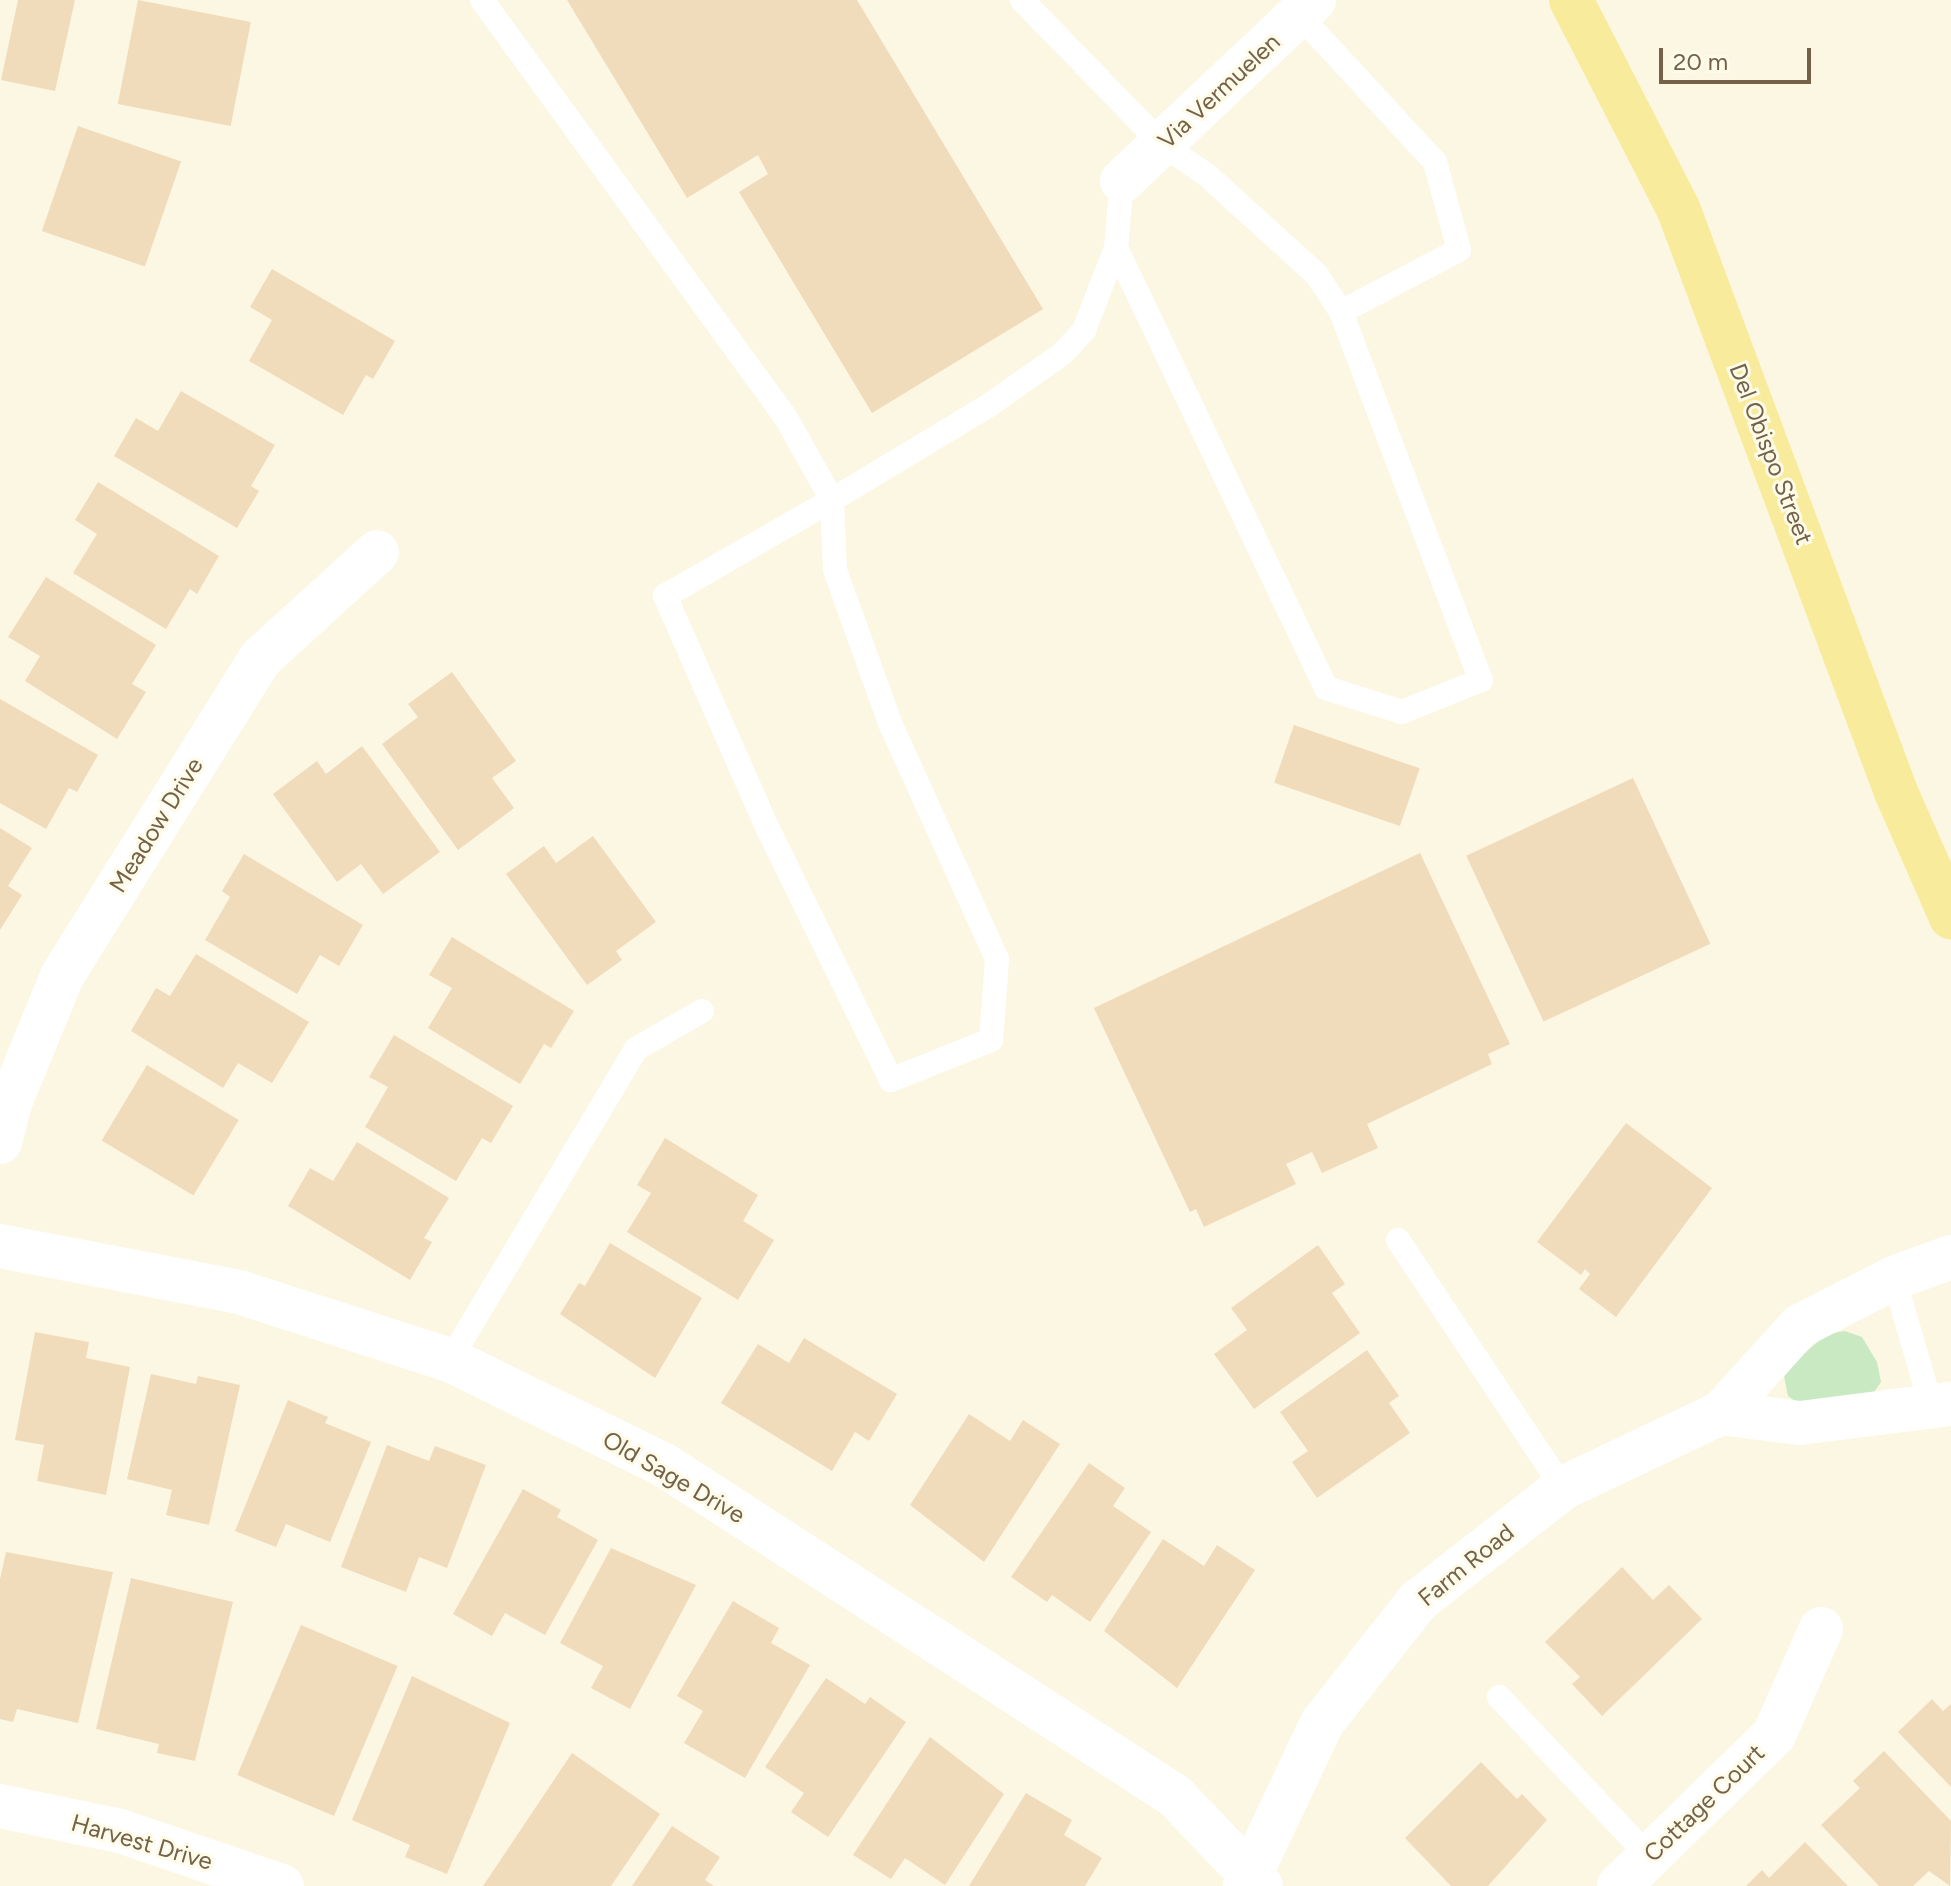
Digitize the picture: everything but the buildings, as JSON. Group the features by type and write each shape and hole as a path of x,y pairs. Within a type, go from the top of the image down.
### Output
{"main road":[{"name":"Del Obispo Street","path":"1571,0 1678,208 1896,792 1951,917"}],"street":[{"name":"Via Vermuelen","path":"1122,181 1299,5"},
{"name":"Meadow Drive","path":"0,1142 10,1103 62,976 261,658 377,552"},
{"name":"Old Sage Drive","path":"0,1246 239,1292 450,1360 664,1465 1175,1796 1252,1882"},
{"name":"Farm Road","path":"1252,1882 1322,1723 1418,1601 1563,1488 1721,1413 1800,1326 1894,1278 1951,1257"},
{"path":"1721,1413 1800,1423 1941,1404"},
{"name":"Cottage Court","path":"1634,1871 1774,1735 1821,1629"},
{"name":"Harvest Drive","path":"0,1806 120,1831 282,1886"}],"lane":[{"path":"482,0 786,418 832,500 835,570 890,723 997,959 991,1040 891,1080 767,827 665,596 832,500 988,406 1062,354 1084,330 1116,248 1122,181"},
{"path":"1022,0 1162,144 1208,176 1317,275 1341,312 1481,680 1402,712 1326,688 1116,248"},
{"path":"1299,5 1435,162 1459,250 1341,312"},
{"path":"450,1360 636,1049 702,1011"},
{"path":"1398,1240 1563,1488"},
{"path":"1894,1278 1941,1404"},
{"path":"1499,1697 1634,1871"}],"green space":[{"path":"1845,1331 1862,1337 1877,1362 1881,1382 1870,1398 1799,1404 1788,1396 1783,1371 1827,1334"}]}
